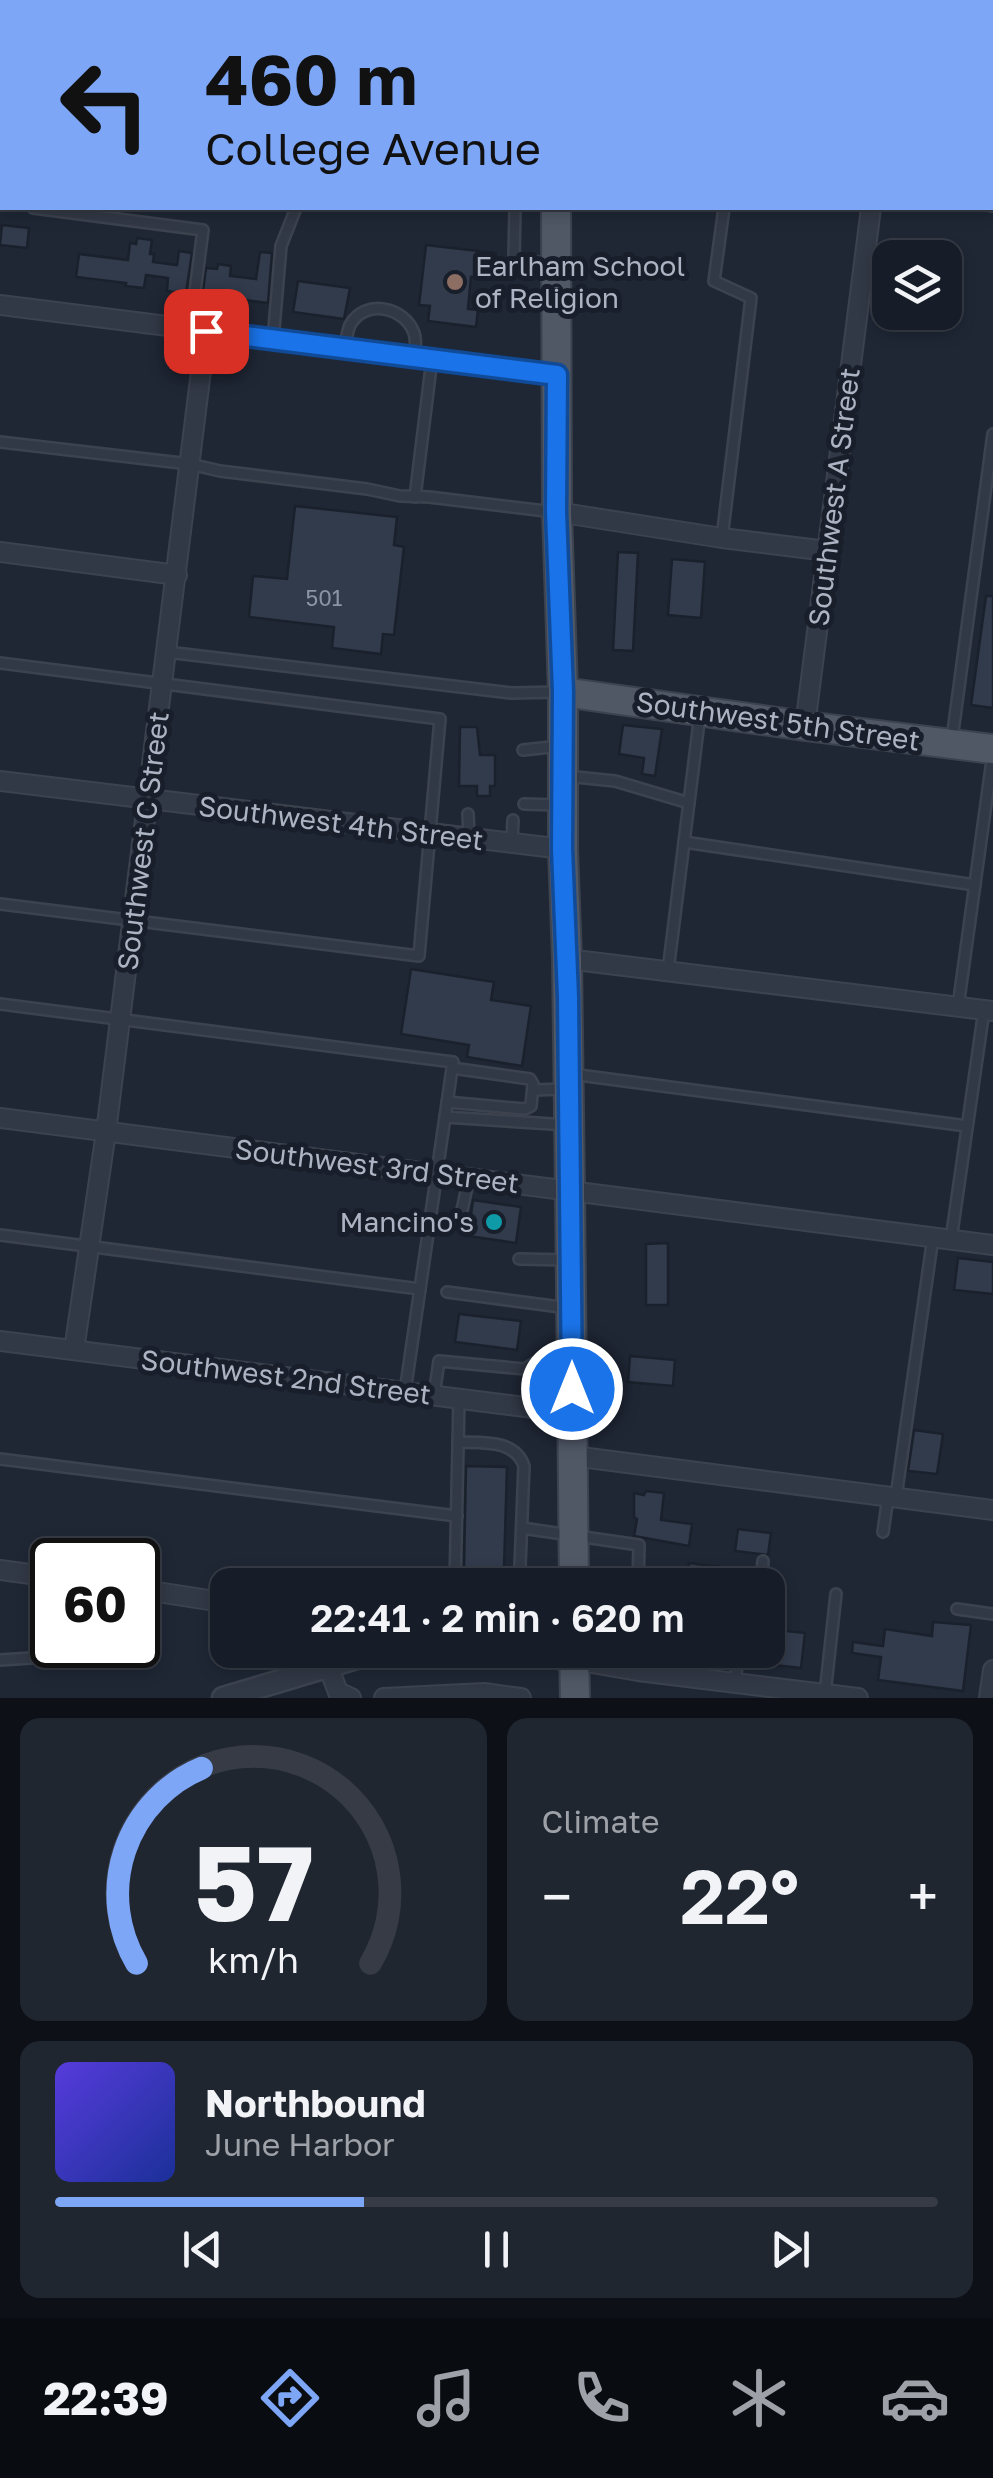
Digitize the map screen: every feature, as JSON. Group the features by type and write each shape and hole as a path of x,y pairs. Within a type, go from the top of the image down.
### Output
{"main road":[{"path":"556,210 556,512 563,692 574,1568"},
{"name":"Southwest 5th Street","path":"563,692 993,751"},
{"path":"574,1668 575,1698"}],"street":[{"name":"Southwest A Street","path":"805,726 870,210"},
{"path":"0,305 557,375"},
{"name":"Southwest C Street","path":"74,1350 106,1132 177,575 190,464 198,330"},
{"path":"556,512 827,551"},
{"path":"0,552 177,575"},
{"name":"Southwest 4th Street","path":"0,781 562,849"},
{"path":"567,959 988,1011"},
{"name":"Southwest 3rd Street","path":"0,1118 993,1245"},
{"name":"Southwest 2nd Street","path":"0,1341 572,1413"},
{"path":"573,1456 993,1510"},
{"path":"0,1570 30,1573"},
{"path":"160,1592 210,1600"},
{"path":"223,1698 300,1668"},
{"path":"329,1668 338,1692 350,1698"},
{"path":"630,1668 858,1698"},
{"path":"989,1698 993,1670"},
{"path":"384,1698 484,1693 521,1698"}],"lane":[{"path":"48,210 202,230 198,330"},
{"path":"273,340 282,246 295,210"},
{"path":"514,210 514,258 556,265"},
{"path":"722,538 751,298 714,280 724,210"},
{"path":"344,349 350,325 362,312 373,308 401,315 414,331 423,358 415,497"},
{"path":"952,744 993,434"},
{"path":"0,442 556,512"},
{"path":"167,652 511,693 563,692"},
{"path":"0,662 440,719 420,956 0,904"},
{"path":"668,971 700,711"},
{"path":"523,750 563,746"},
{"path":"958,1007 993,751"},
{"path":"524,804 599,778 689,803"},
{"path":"468,814 469,838"},
{"path":"512,843 513,820"},
{"path":"684,842 975,885"},
{"path":"0,1004 453,1062 405,1392"},
{"path":"884,1532 988,1011"},
{"path":"447,1102 527,1109 530,1106 532,1081 527,1078 452,1068"},
{"path":"532,1090 568,1082 967,1126"},
{"path":"445,1117 569,1126"},
{"path":"460,1224 469,1178"},
{"path":"0,1235 420,1289"},
{"path":"519,1259 571,1260"},
{"path":"447,1292 571,1308"},
{"path":"434,1396 439,1361 525,1369 534,1364 571,1365"},
{"path":"456,1568 459,1399"},
{"path":"458,1442 504,1445 520,1456 524,1466 519,1568"},
{"path":"0,1459 458,1516"},
{"path":"522,1528 639,1545 638,1568"},
{"path":"762,1568 763,1561"},
{"path":"824,1694 836,1594"},
{"path":"956,1609 993,1614"},
{"path":"0,1660 30,1658"},
{"path":"656,1668 656,1674"},
{"path":"735,1683 736,1668"}],"building":[{"path":"2,225 29,228 27,248 0,245"},
{"path":"137,238 152,240 153,262 177,265 179,251 192,253 186,294 167,291 168,278 146,275 144,288 76,277 79,254 128,260 130,243 136,244"},
{"path":"426,245 496,253 493,280 471,277 468,309 478,310 476,327 428,321 430,306 419,305"},
{"path":"260,252 272,253 268,303 202,298 206,268 217,269 218,264 231,266 230,276 256,279"},
{"path":"298,281 350,288 344,319 293,312"},
{"path":"295,506 397,517 394,545 404,547 394,635 383,634 381,654 332,648 334,627 249,617 253,576 287,579"},
{"path":"618,552 638,553 633,651 613,650"},
{"path":"672,559 705,562 701,618 668,615"},
{"path":"986,596 993,596 993,708 971,705"},
{"path":"623,725 662,729 655,776 642,774 644,758 619,754"},
{"path":"460,727 477,727 480,755 495,755 495,786 490,786 490,796 477,796 477,786 459,786"},
{"path":"411,969 494,982 491,1000 531,1006 522,1066 467,1057 469,1045 401,1034"},
{"name":"Mancino's","path":"473,1200 521,1207 516,1243 468,1236"},
{"path":"668,1243 668,1305 646,1305 646,1244"},
{"path":"958,1258 993,1262 993,1294 954,1290"},
{"path":"459,1314 521,1321 517,1350 455,1342"},
{"path":"630,1356 675,1360 673,1386 628,1382"},
{"path":"914,1430 943,1434 937,1474 908,1471"},
{"path":"466,1466 507,1467 504,1568 464,1567"},
{"path":"646,1491 664,1493 661,1520 692,1524 689,1546 634,1536 634,1493 644,1495"},
{"path":"738,1529 771,1533 768,1555 735,1551"},
{"path":"689,1563 727,1568 688,1568"},
{"path":"933,1622 971,1625 963,1691 878,1680 881,1657 852,1653 853,1642 883,1646 885,1629 932,1636"},
{"path":"785,1631 805,1633 801,1668 785,1666"}],"place":[{"name":"Earlham School of Religion","path":"455,282"},
{"name":"Mancino's","path":"494,1222"}],"route":[{"path":"206,331 557,375 556,512 563,692 562,849 568,997 572,1389"}]}
